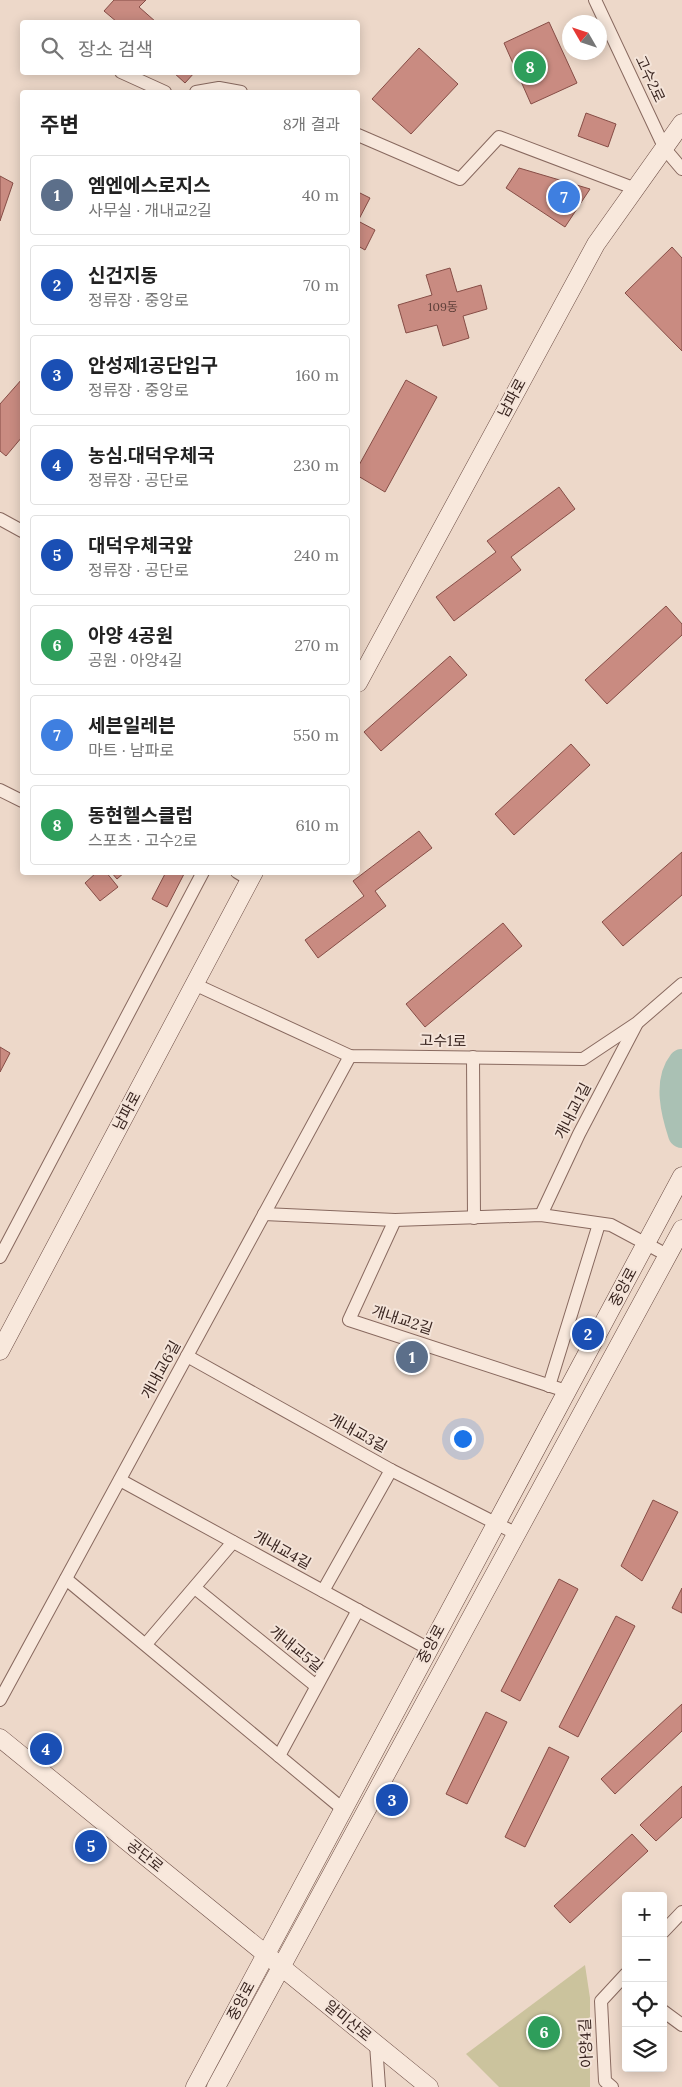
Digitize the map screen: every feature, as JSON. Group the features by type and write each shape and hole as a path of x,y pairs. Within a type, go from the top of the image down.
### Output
{"main road":[{"name":"남파로","path":"360,679 596,244 682,124"},
{"name":"남파로","path":"0,1351 194,984 247,875"},
{"name":"중앙로","path":"195,2087 682,1176"},
{"name":"중앙로","path":"216,2087 517,1534 674,1252 682,1229"},
{"name":"공단로","path":"0,1738 266,1955"},
{"name":"알미산로","path":"266,1955 429,2087"}],"street":[{"name":"고수2로","path":"595,0 665,149 682,168"},
{"path":"128,75 161,90"},
{"path":"208,90 219,88 230,90"},
{"path":"360,136 460,179 499,137 636,189"},
{"path":"0,519 20,530"},
{"path":"0,790 20,800"},
{"path":"0,1256 201,875"},
{"name":"고수1로","path":"194,984 350,1056 583,1059 637,1023 682,984"},
{"name":"개내교1길","path":"541,1216 579,1134 637,1023"},
{"name":"개내교6길","path":"0,1700 350,1056"},
{"path":"473,1057 474,1218"},
{"path":"264,1214 395,1220 541,1216 612,1225 646,1244 674,1252"},
{"name":"개내교2길","path":"395,1220 349,1320 566,1391"},
{"path":"549,1386 599,1224"},
{"name":"개내교3길","path":"187,1356 391,1470 517,1534"},
{"path":"323,1591 391,1470"},
{"name":"개내교4길","path":"120,1480 429,1649"},
{"path":"146,1644 234,1542"},
{"path":"66,1579 344,1810"},
{"name":"개내교5길","path":"194,1588 316,1686 279,1756"},
{"path":"316,1686 358,1610"},
{"path":"667,1928 682,1912"},
{"name":"아양4길","path":"612,2087 605,2080 600,2001 622,1980"},
{"path":"667,2014 682,2025"},
{"path":"376,2044 379,2087"}],"shaded area":[{"path":"585,1965 590,1998 590,2087 499,2087 466,2054"}],"building":[{"path":"114,0 146,0 139,7 154,20 115,20 104,11"},
{"path":"549,22 562,50 562,60 566,60 577,83 531,104 504,43"},
{"path":"419,48 458,84 411,134 372,99"},
{"path":"176,75 192,75 185,83"},
{"path":"586,113 616,124 608,147 578,136"},
{"path":"519,168 590,189 565,227 506,188"},
{"path":"0,176 13,183 0,221"},
{"path":"360,193 370,198 360,217"},
{"path":"360,222 375,230 365,250 360,247"},
{"path":"672,247 682,258 682,351 625,293"},
{"path":"450,268 457,292 481,285 487,309 463,316 469,338 443,346 437,325 406,333 398,305 432,295 426,275"},
{"path":"406,380 437,397 385,492 360,477 360,463"},
{"path":"20,381 20,439 6,456 0,451 0,404"},
{"path":"559,487 575,509 511,557 521,570 454,621 436,597 496,552 487,541"},
{"path":"666,606 682,624 682,635 607,704 585,680"},
{"path":"450,656 467,675 381,751 364,732"},
{"path":"571,744 590,765 514,835 495,814"},
{"path":"419,831 432,848 375,891 386,906 318,958 305,940 364,896 353,881"},
{"path":"682,852 682,895 623,946 602,922"},
{"path":"94,875 108,875 118,887 100,901 85,883"},
{"path":"114,875 122,875 117,879"},
{"path":"164,875 183,875 167,907 152,899"},
{"path":"503,923 522,946 425,1027 406,1004"},
{"path":"0,1047 10,1053 0,1072"},
{"path":"653,1500 678,1512 642,1581 621,1566"},
{"path":"559,1579 578,1589 520,1701 501,1691"},
{"path":"682,1588 682,1613 672,1608"},
{"path":"616,1616 635,1626 578,1737 559,1727"},
{"path":"682,1704 682,1731 615,1794 601,1779"},
{"path":"486,1712 507,1722 467,1804 446,1794"},
{"path":"549,1747 569,1757 525,1847 505,1837"},
{"path":"682,1786 682,1817 656,1841 640,1825"},
{"path":"632,1834 648,1851 570,1923 554,1906"}],"waterway":[{"path":"682,1063 677,1071 674,1088 675,1107 682,1134"}],"place":[{"name":"동현헬스클럽","path":"530,67"},
{"name":"세븐일레븐","path":"564,197"},
{"name":"신건지동","path":"588,1334"},
{"name":"엠엔에스로지스","path":"412,1357"},
{"name":"농심.대덕우체국","path":"46,1749"},
{"name":"안성제1공단입구","path":"392,1800"},
{"name":"대덕우체국앞","path":"91,1846"},
{"name":"아양 4공원","path":"544,2032"}]}
